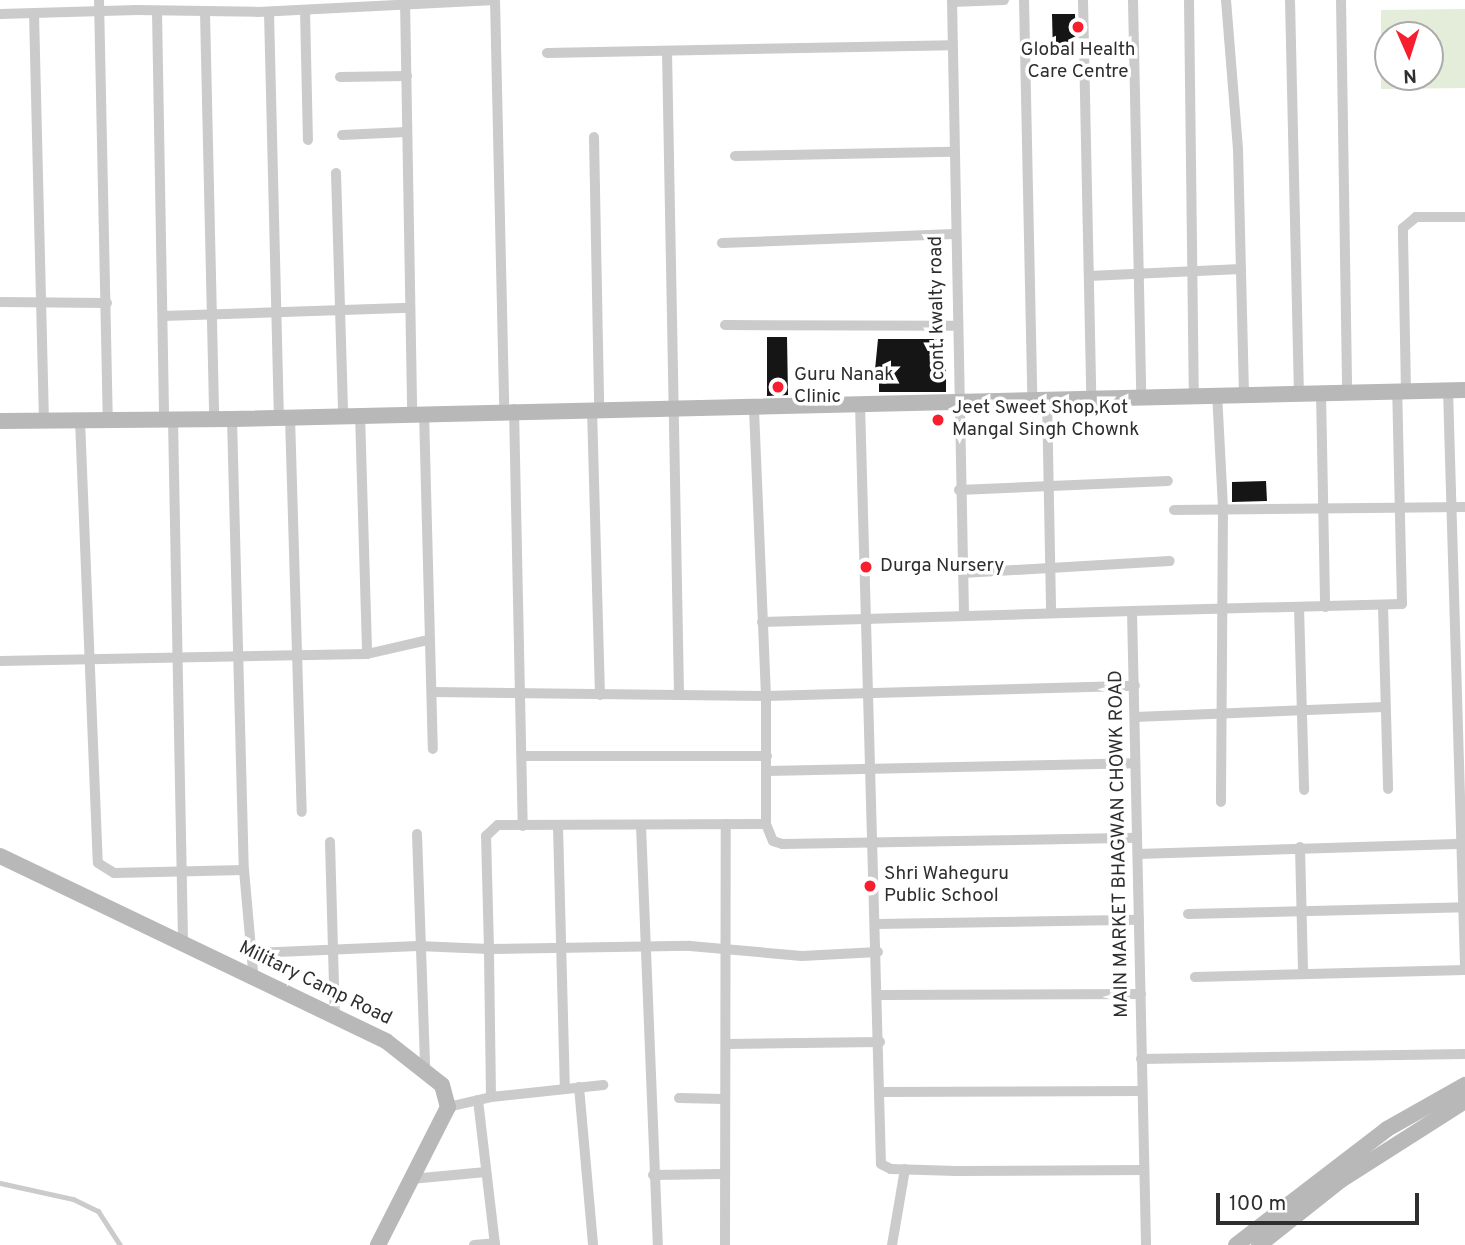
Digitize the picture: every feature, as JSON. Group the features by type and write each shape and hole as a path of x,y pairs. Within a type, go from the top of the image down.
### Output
{"street":[{"path":"14,0 15,14"},
{"path":"47,0 47,13"},
{"path":"184,0 185,12"},
{"path":"257,0 263,12 285,418 302,813"},
{"path":"0,15 47,13 99,6 136,5 157,11 263,12 305,10 330,4 495,0 521,693 523,825"},
{"path":"952,1 1004,0"},
{"path":"1024,0 1040,398 1048,487 1052,613"},
{"path":"1083,0 1091,397"},
{"path":"1133,0 1141,395"},
{"path":"1189,0 1190,271 1194,393"},
{"path":"1226,0 1227,53 1237,126 1244,393"},
{"path":"1290,0 1298,391"},
{"path":"1341,0 1347,392"},
{"name":"cont. kwalty road","path":"952,1 952,152 964,615"},
{"path":"405,2 410,309 418,413 433,750"},
{"path":"99,6 108,421"},
{"path":"305,10 308,140"},
{"path":"157,11 163,316 179,658 183,942"},
{"path":"205,12 214,420"},
{"path":"34,13 44,420"},
{"path":"547,54 952,45"},
{"path":"667,51 679,695"},
{"path":"340,77 407,76"},
{"path":"342,135 407,132"},
{"path":"594,137 600,695"},
{"path":"735,156 952,152"},
{"path":"337,173 343,415"},
{"path":"762,622 1220,608 1383,606 1404,602 1403,228 1416,217 1465,216"},
{"path":"722,243 954,234"},
{"path":"1089,276 1241,268"},
{"path":"0,302 107,303"},
{"path":"163,316 410,309"},
{"path":"725,326 957,326"},
{"path":"0,421 214,420 509,410 957,403 1194,393 1457,390 1450,508 1465,968 1195,977"},
{"path":"1321,392 1325,607"},
{"path":"1217,393 1223,509 1219,712 1221,802"},
{"path":"860,404 882,1092 881,1164 905,1169 1144,1170"},
{"path":"754,406 766,696 766,824 773,841 782,844 1137,838"},
{"path":"360,414 367,654"},
{"path":"232,419 244,870 253,970"},
{"path":"80,420 86,660 98,863 109,873 244,870"},
{"path":"959,490 1168,481"},
{"path":"1174,510 1324,511 1465,507"},
{"path":"963,573 1170,561"},
{"path":"1383,606 1388,789"},
{"path":"1299,607 1304,790"},
{"name":"MAIN MARKET BHAGWAN CHOWK ROAD","path":"1132,611 1146,1245"},
{"path":"0,661 367,654 428,640"},
{"path":"432,692 766,696 1135,686"},
{"path":"1135,716 1385,708"},
{"path":"522,756 767,756"},
{"path":"767,771 1135,763"},
{"path":"725,1245 723,1174 729,1044 726,824"},
{"path":"491,1097 486,836 498,825 766,824"},
{"path":"558,826 565,1088"},
{"path":"641,826 653,1175 658,1245"},
{"path":"416,834 418,946 425,1068"},
{"path":"330,842 335,1016"},
{"path":"1138,854 1300,847 1462,845"},
{"path":"1300,847 1303,974"},
{"name":"Military Camp Road","path":"0,856 386,1041 425,1068 446,1092 448,1107"},
{"path":"1188,915 1463,907"},
{"path":"876,924 1139,920"},
{"path":"252,953 418,946 489,949 726,948 780,956 878,952"},
{"path":"879,995 1140,994"},
{"path":"729,1044 880,1042"},
{"path":"1141,1059 1465,1054"},
{"path":"377,1245 448,1107 491,1097 603,1085"},
{"path":"1236,1245 1387,1129 1465,1086"},
{"path":"579,1087 593,1245"},
{"path":"882,1092 1142,1091"},
{"path":"678,1098 725,1099"},
{"path":"474,1245 495,1244 478,1100"},
{"path":"1259,1245 1341,1180 1465,1101"},
{"path":"892,1245 905,1169"},
{"path":"411,1180 486,1172"},
{"path":"653,1175 723,1174"}],"lane":[{"path":"0,1183 73,1199 99,1211 120,1245"}],"green space":[{"path":"1465,9 1465,88 1444,88 1444,21 1381,21 1381,10"}],"building":[{"path":"1052,14 1075,14 1076,54 1053,55"},
{"path":"767,337 787,337 788,395 767,396"},
{"path":"878,339 946,339 946,392 879,392 879,380 874,380"},
{"path":"1266,481 1267,501 1232,502 1232,482"}],"place":[{"name":"Global Health Care Centre","path":"1078,27"},
{"name":"Guru Nanak Clinic","path":"778,387"},
{"name":"Jeet Sweet Shop,Kot Mangal Singh Chownk","path":"938,420"},
{"name":"Durga Nursery","path":"866,567"},
{"name":"Shri Waheguru Public School","path":"870,886"}]}
